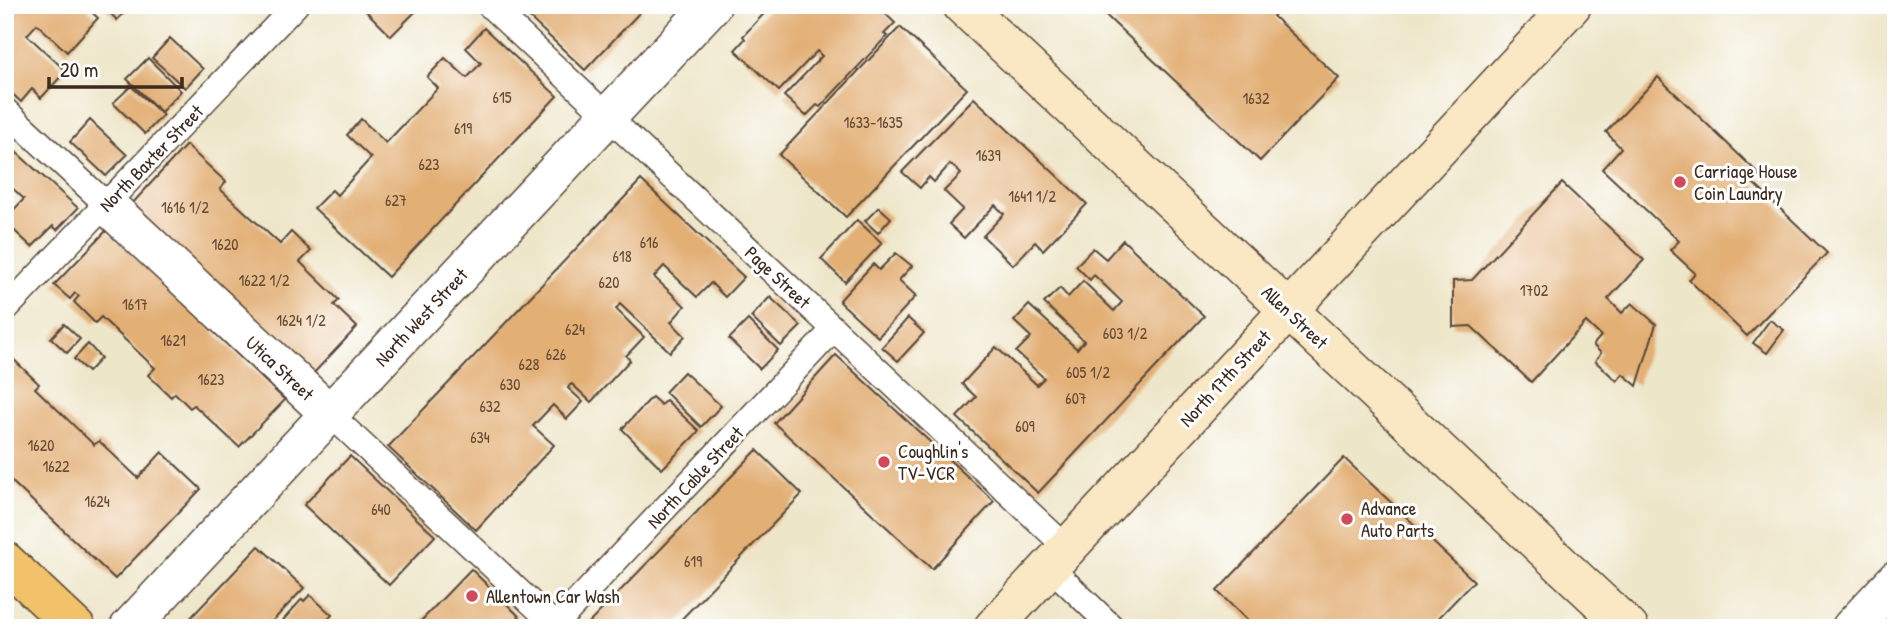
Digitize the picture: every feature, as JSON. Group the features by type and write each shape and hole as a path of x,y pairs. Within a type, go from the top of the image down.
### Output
{"main road":[{"path":"5,561 76,628"}],"street":[{"name":"North West Street","path":"129,628 712,5"},
{"name":"Allen Street","path":"961,5 1629,628"},
{"name":"North 17th Street","path":"993,628 1572,5"},
{"name":"Utica Street","path":"107,205 331,415"},
{"path":"1851,628 1896,580"}],"lane":[{"name":"North Baxter Street","path":"5,310 296,5"},
{"name":"Page Street","path":"489,5 834,329 1058,557 1113,628"},
{"name":"Utica Street","path":"5,110 107,205"},
{"name":"North Cable Street","path":"555,625 834,329"},
{"name":"Utica Street","path":"331,415 555,625"}],"building":[{"path":"5,5 84,5 98,18 67,52 37,24 27,35 66,71 41,98 32,89 21,102 5,87"},
{"path":"102,5 131,5 117,20"},
{"path":"360,5 422,5 391,36"},
{"path":"516,5 637,5 642,10 585,70"},
{"path":"772,5 876,5 895,23 884,34 887,36 820,107 817,105 806,116 784,96 822,56 817,51 779,91 735,50 745,39 743,36"},
{"path":"1095,5 1283,5 1273,16 1339,78 1260,161"},
{"path":"900,27 967,89 846,217 779,155"},
{"path":"484,28 557,96 388,277 314,208 332,190 337,195 371,158 347,135 361,119 386,143 438,88 427,77 445,58 467,78 481,63 466,48"},
{"path":"170,38 203,69 185,88 152,58"},
{"path":"148,58 181,91 161,112 127,79"},
{"path":"1658,77 1760,175 1753,183 1827,253 1747,336 1689,280 1695,273 1670,250 1679,241 1602,169 1621,148 1606,132"},
{"path":"131,86 163,115 145,134 113,103"},
{"path":"974,98 1087,204 1043,250 1035,242 1013,265 983,236 1004,214 995,205 964,238 949,224 963,209 944,191 961,174 956,169 950,164 934,182 929,177 920,188 902,172"},
{"path":"90,120 127,155 106,176 70,142"},
{"path":"5,142 78,208 57,230 53,226 32,247 5,222 24,199 5,181"},
{"path":"186,145 226,182 220,189 280,244 291,232 311,251 300,262 339,300 334,305 357,327 311,376 130,206"},
{"path":"641,180 744,277 725,297 711,283 697,297 664,266 654,277 685,306 671,322 685,336 670,352 620,304 616,309 644,337 626,356 630,360 591,402 570,385 568,388 583,402 567,419 553,405 533,426 554,445 476,530 388,447"},
{"path":"1562,183 1644,260 1608,299 1622,313 1632,303 1656,324 1637,386 1623,374 1617,381 1595,361 1601,353 1593,345 1601,336 1586,322 1531,382 1471,326 1453,327 1453,281 1472,280"},
{"path":"879,207 891,218 878,233 865,221"},
{"path":"857,220 882,243 845,282 821,259"},
{"path":"107,230 285,400 239,447 194,405 190,408 175,393 171,397 148,375 155,368 101,317 95,323 74,302 79,296 75,293 70,299 54,285"},
{"path":"1123,240 1204,316 1038,493 957,417 976,397 962,384 996,347 1037,385 1044,378 1016,352 1031,337 1014,321 1029,305 1077,349 1084,341 1044,303 1060,288 1068,297 1083,281 1114,311 1122,302 1094,275 1090,280 1076,266 1093,248 1106,259"},
{"path":"896,253 912,266 899,280 916,296 878,337 839,301 873,264 879,270"},
{"path":"770,297 801,326 781,346 751,317"},
{"path":"908,318 924,333 898,361 882,347"},
{"path":"748,320 778,350 760,369 729,339"},
{"path":"1770,320 1784,330 1767,353 1753,343"},
{"path":"64,324 80,339 67,353 51,338"},
{"path":"88,344 101,358 88,372 74,359"},
{"path":"5,351 39,384 35,388 94,445 99,441 138,478 162,452 201,489 115,579 5,475"},
{"name":"Coughlin's TV-VCR","path":"836,355 994,501 932,569 774,423"},
{"path":"684,372 721,406 701,427 665,392"},
{"path":"652,397 661,405 666,400 699,431 662,469 622,429"},
{"path":"757,450 802,494 673,628 584,628"},
{"path":"350,456 435,536 389,585 304,505"},
{"name":"Advance Auto Parts","path":"1344,458 1474,581 1429,628 1255,628 1217,591"},
{"path":"259,546 304,588 266,628 181,628"},
{"name":"Allentown Car Wash","path":"471,569 531,628 427,628 420,622"},
{"path":"310,595 332,615 320,628 276,628 302,599 304,601"}],"place":[{"name":"Carriage House Coin Laundry","path":"1680,182"},
{"name":"Coughlin's TV-VCR","path":"884,462"},
{"name":"Advance Auto Parts","path":"1347,519"},
{"name":"Allentown Car Wash","path":"472,596"}]}
